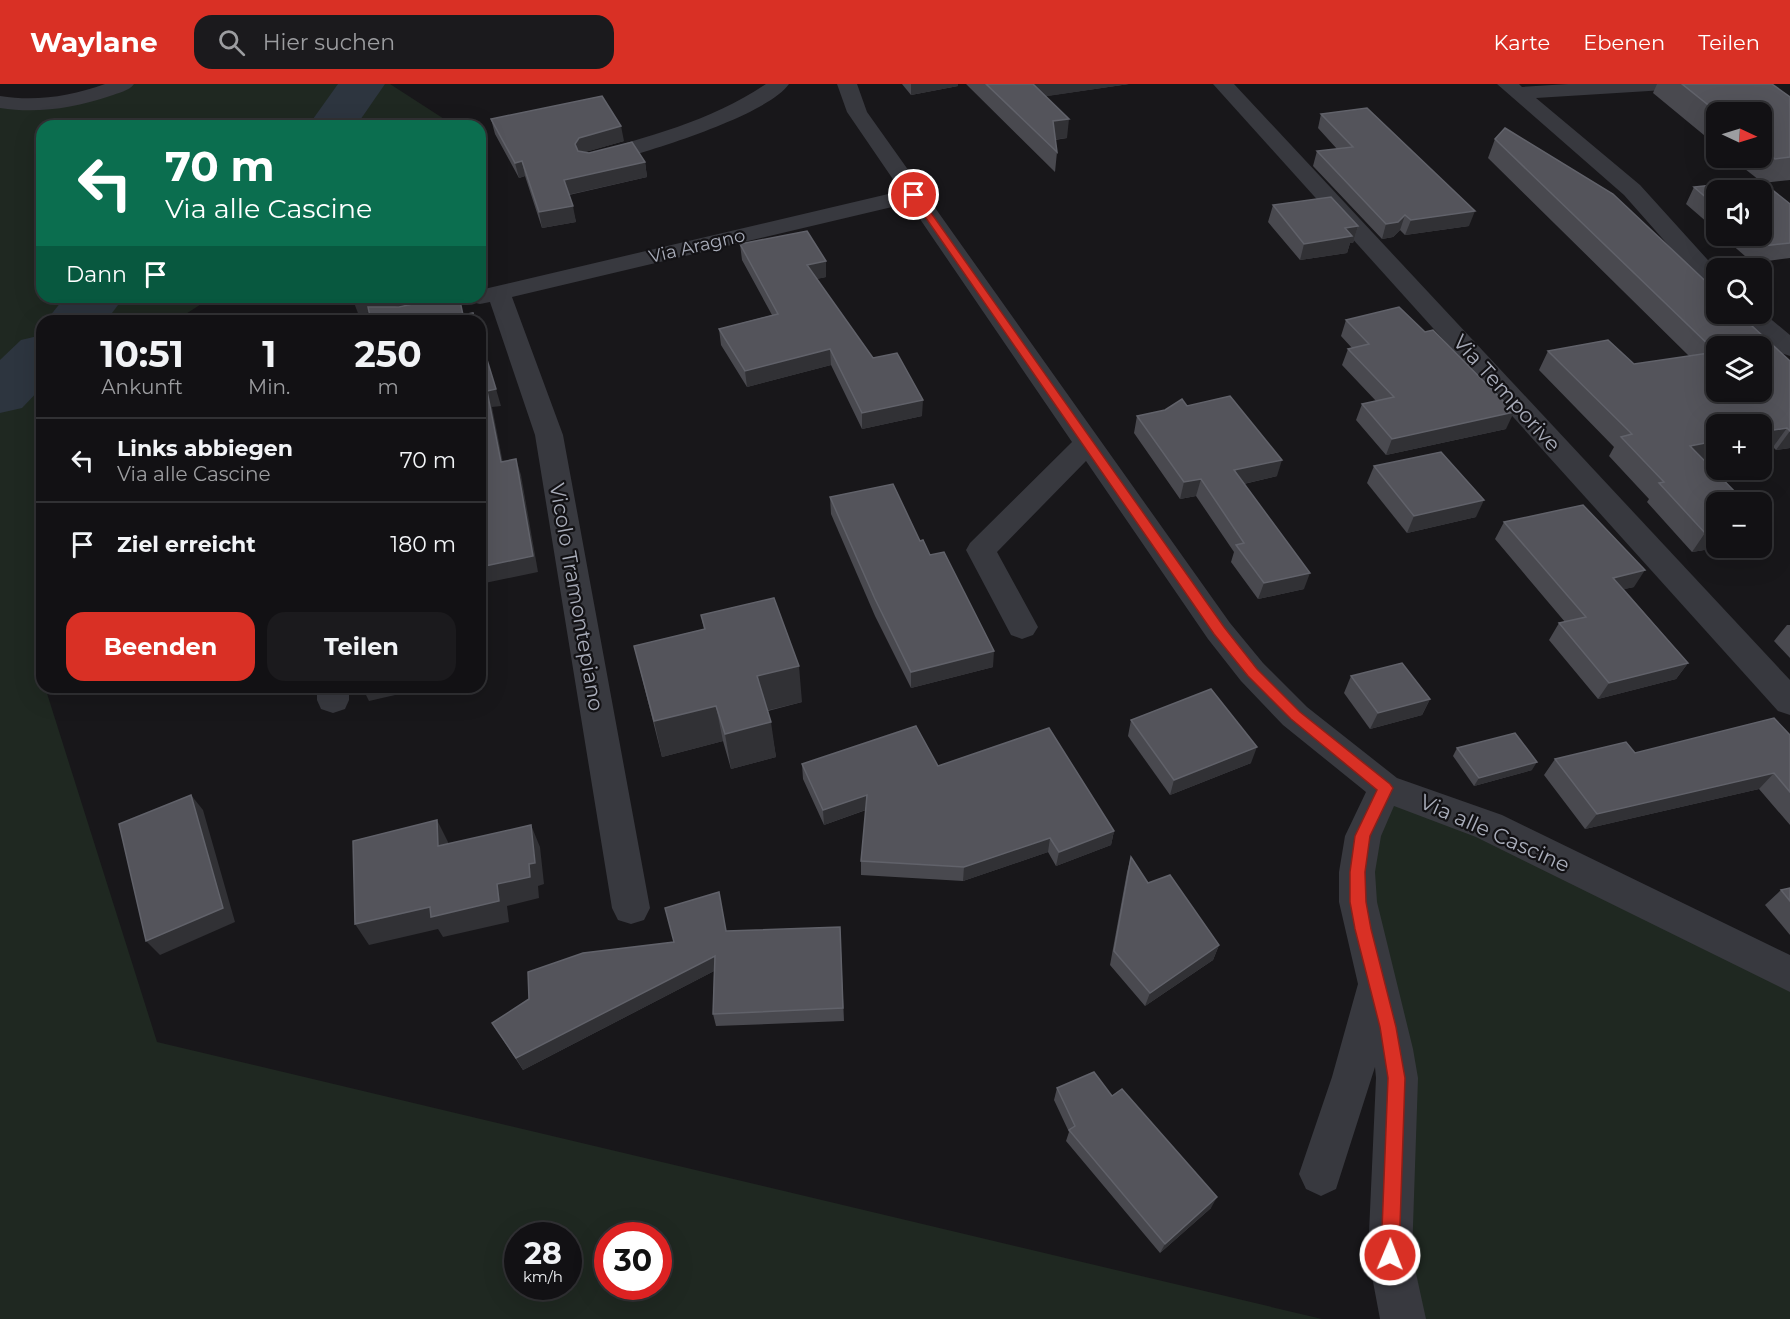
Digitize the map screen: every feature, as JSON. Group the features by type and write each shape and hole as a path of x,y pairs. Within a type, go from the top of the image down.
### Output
{"street":[{"path":"0,102 32,106 57,104 124,84"},
{"path":"591,160 678,134 737,110 779,84"},
{"name":"Via alle Cascine","path":"847,84 857,112 1219,631 1252,672 1295,716 1385,788 1489,826 1790,974"},
{"name":"Via Temporive","path":"1223,84 1790,702"},
{"path":"1513,88 1665,84"},
{"path":"1513,88 1632,190 1706,273"},
{"name":"Via Aragno","path":"486,295 914,195"},
{"name":"Vicolo Tramontepiano","path":"482,303 549,435 631,908"},
{"path":"1762,324 1790,348"},
{"path":"1022,627 981,550 1087,443"},
{"path":"1385,788 1363,836 1357,872 1358,902 1393,1049 1397,1078 1390,1255 1403,1319"},
{"path":"1321,1174 1352,1077 1378,983"}],"shaded area":[{"path":"124,84 390,84 446,120 36,120 36,303 203,303 184,315 36,315 36,693 47,693 157,1042 1322,1319 0,1319 0,102 20,105"},
{"path":"1385,788 1790,974 1790,1319 1403,1319 1391,1225 1363,929"}],"building":[{"path":"986,84 1033,84 1069,119 1053,121 1057,152"},
{"path":"1682,84 1772,84 1790,97 1790,157 1775,159 1772,156 1772,102 1706,103"},
{"path":"602,96 621,126 579,138 575,144 578,151 589,153 632,142 645,162 564,180 573,206 539,212 522,161 515,163 491,119"},
{"path":"1367,108 1475,211 1411,220 1405,215 1398,222 1386,224 1317,151 1353,147 1321,114"},
{"path":"1505,128 1613,194 1706,282 1706,324 1750,324 1763,336 1706,336 1706,342 1495,139"},
{"path":"1706,186 1706,197 1694,187"},
{"path":"1772,190 1790,204 1790,243 1772,245"},
{"path":"1331,197 1358,226 1345,228 1352,236 1304,244 1273,205"},
{"path":"807,231 826,261 807,265 873,358 897,353 923,400 862,413 830,349 745,371 719,329 778,314 740,244"},
{"path":"417,303 460,303 463,315 370,315 368,307 399,307"},
{"path":"1399,307 1425,332 1433,330 1514,412 1392,439 1362,404 1394,397 1348,349 1369,344 1346,320"},
{"path":"1608,340 1634,364 1706,353 1706,402 1772,402 1772,344 1790,361 1790,431 1787,428 1772,430 1772,414 1706,414 1706,443 1690,446 1706,462 1706,480 1723,480 1735,492 1706,492 1706,533 1659,483 1664,482 1621,437 1632,434 1548,351"},
{"path":"486,356 496,389 487,391 501,462 516,459 533,556 486,566"},
{"path":"1230,396 1282,460 1234,470 1310,573 1264,583 1236,545 1244,543 1201,479 1184,482 1137,416 1165,410 1182,399 1187,406"},
{"path":"1441,452 1484,500 1414,516 1374,466"},
{"path":"893,484 920,541 923,540 930,555 944,552 994,651 911,672 875,599 830,497"},
{"path":"1583,505 1645,570 1613,578 1688,663 1609,683 1559,623 1586,617 1504,522"},
{"path":"774,598 799,666 757,676 771,722 725,734 716,706 654,721 634,646 705,629 701,615"},
{"path":"1402,663 1430,699 1378,713 1351,676"},
{"path":"1211,689 1257,747 1174,780 1131,720"},
{"path":"1774,718 1790,735 1790,792 1774,773 1597,814 1555,759 1626,742 1635,753"},
{"path":"916,726 938,766 1049,728 1114,831 1059,852 1050,838 964,867 861,861 867,795 823,810 802,764"},
{"path":"1515,733 1537,762 1479,778 1457,748"},
{"path":"191,795 223,908 146,941 119,824"},
{"path":"437,820 438,846 531,825 535,863 529,864 530,877 497,884 499,901 431,917 430,907 355,924 353,841"},
{"path":"1131,857 1148,883 1170,875 1219,945 1150,993 1114,951"},
{"path":"1790,888 1790,901 1781,890"},
{"path":"719,892 726,931 840,927 843,1008 713,1014 715,956 516,1058 492,1023 529,999 528,972 583,953 674,942 665,908"},
{"path":"1094,1072 1112,1096 1122,1089 1217,1197 1165,1244 1069,1130 1075,1126 1057,1088"}],"waterway":[{"path":"336,120 362,84"},
{"path":"80,315 91,303"},
{"path":"0,394 36,359"}],"route":[{"path":"914,195 1219,631 1252,672 1295,716 1385,788 1363,836 1357,872 1358,902 1363,929 1378,983 1397,1078 1390,1255"}]}
